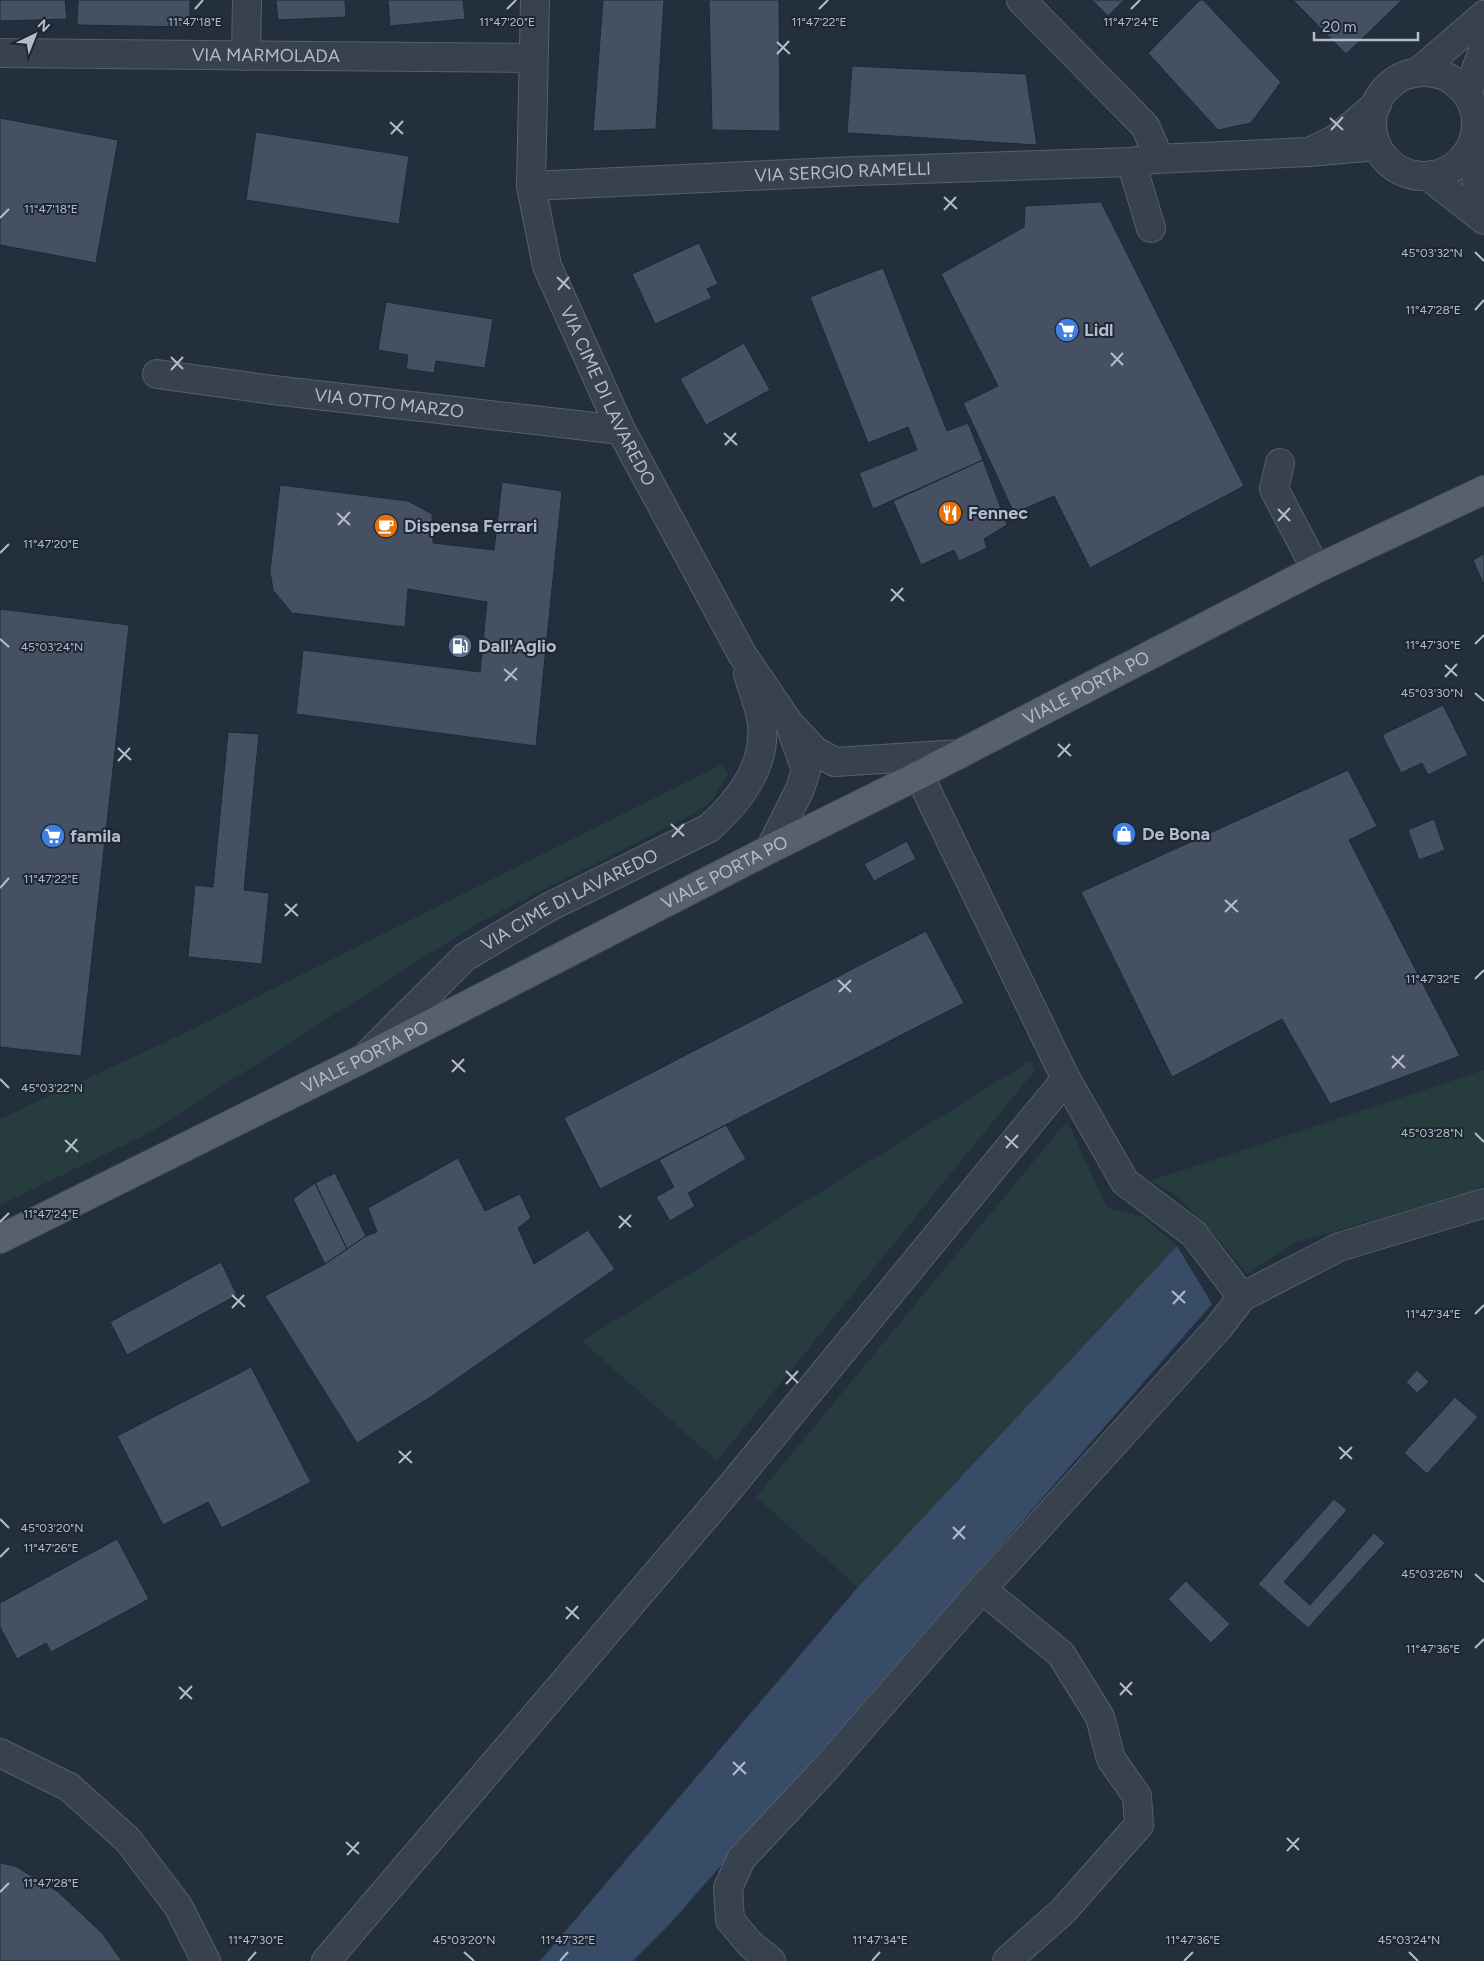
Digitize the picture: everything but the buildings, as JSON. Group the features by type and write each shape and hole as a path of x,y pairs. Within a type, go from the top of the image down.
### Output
{"main road":[{"name":"VIALE PORTA PO","path":"1450,504 1484,475"},
{"name":"VIALE PORTA PO","path":"0,1240 364,1058 770,849 919,776 1316,569 1450,504 1484,490"}],"street":[{"path":"246,56 247,0"},
{"name":"VIA CIME DI LAVAREDO","path":"534,0 531,186 547,266 621,430 742,654 789,723 815,751 835,762 960,754"},
{"path":"1021,0 1145,126 1154,146 1143,160 1151,228"},
{"path":"1418,72 1484,15"},
{"path":"1467,94 1484,48"},
{"name":"VIA MARMOLADA","path":"0,53 533,58"},
{"path":"1418,72 1432,72 1457,84 1467,94 1474,108 1476,122 1475,137 1459,164 1445,173 1428,176 1412,175 1398,169 1386,160 1377,146 1372,130 1373,114 1389,86 1402,77 1418,72"},
{"name":"VIA SERGIO RAMELLI","path":"1309,152 1336,139 1377,104"},
{"name":"VIA SERGIO RAMELLI","path":"531,186 1143,160 1309,152 1377,146"},
{"path":"1469,150 1484,210"},
{"path":"1428,176 1484,220"},
{"name":"VIA OTTO MARZO","path":"157,374 273,390 621,430"},
{"path":"1280,463 1274,489 1316,569"},
{"name":"VIA CIME DI LAVAREDO","path":"364,1058 464,957 549,907 709,828 735,803 747,785 759,758 762,726 742,654"},
{"name":"VIA CIME DI LAVAREDO","path":"770,849 800,789 806,770 789,723"},
{"path":"919,776 1066,1079 1125,1182 1194,1234 1242,1297"},
{"path":"326,1961 728,1490 1066,1079"},
{"path":"771,1961 750,1944 730,1920 728,1888 741,1859 826,1768 982,1589 1219,1327 1242,1297 1339,1247 1484,1203"},
{"path":"982,1589 1061,1654 1100,1717 1111,1759 1137,1796 1138,1806 1139,1825 1121,1847 1063,1911 1007,1961"},
{"path":"0,1753 69,1787 128,1840 178,1906 206,1961"}],"green space":[{"path":"721,765 729,773 711,802 693,814 476,924 147,1134 0,1205 0,1119 172,1039"},
{"path":"1030,1061 1035,1070 717,1461 582,1341"},
{"path":"1484,1070 1484,1185 1471,1192 1293,1243 1247,1274 1216,1236 1176,1195 1150,1181"},
{"path":"1067,1121 1107,1208 1143,1217 1177,1246 858,1587 756,1497"}],"water":[{"path":"1177,1246 1212,1304 669,1925 633,1961 540,1961 858,1587"}],"place":[{"name":"Lidl","path":"1067,330"},
{"name":"Fennec","path":"950,513"},
{"name":"Dispensa Ferrari","path":"386,526"},
{"name":"Dall'Aglio","path":"460,646"},
{"name":"De Bona","path":"1124,834"},
{"name":"famila","path":"53,836"}]}
